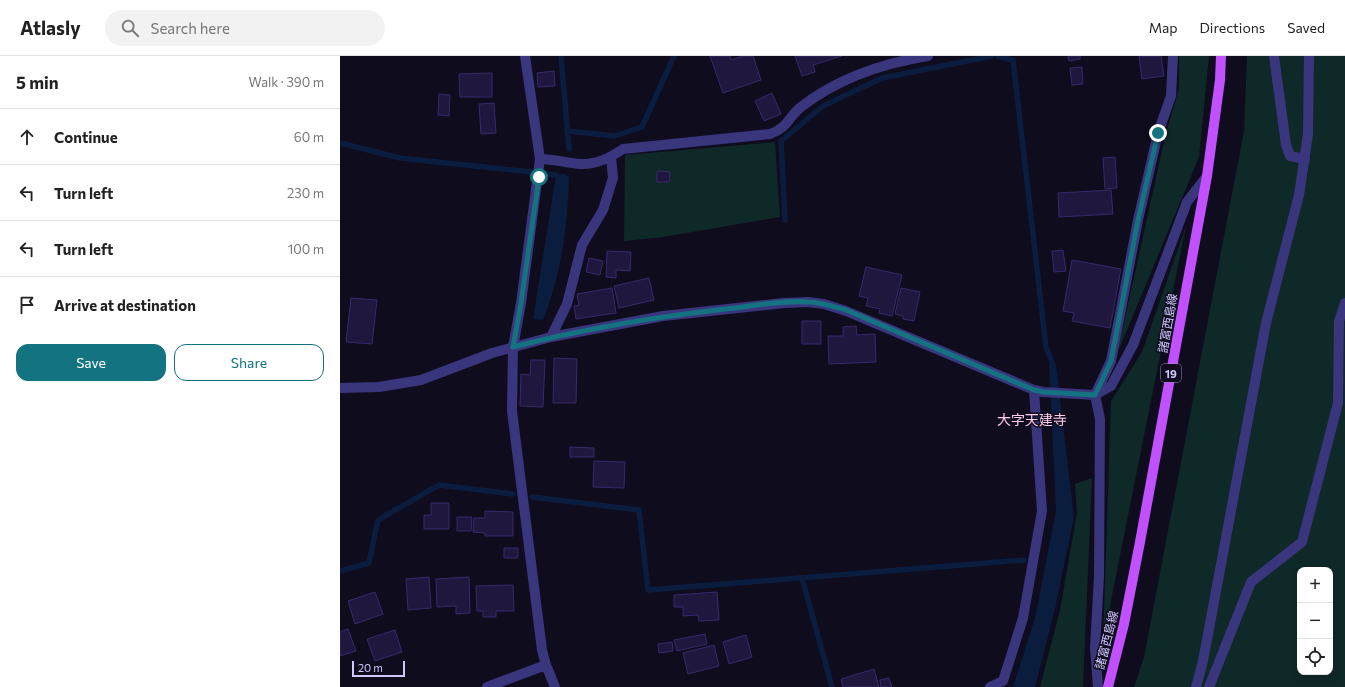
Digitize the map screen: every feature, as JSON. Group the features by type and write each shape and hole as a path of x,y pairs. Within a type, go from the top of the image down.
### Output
{"main road":[{"name":"諸富西島線","path":"1108,687 1124,624 1140,542 1207,176 1220,80 1221,56"}],"street":[{"path":"525,56 540,159 521,303 513,347 512,410 533,580 546,665 555,687"},
{"path":"540,159 554,159 580,164 596,163 611,157 623,149 770,134 781,130 800,107 841,82 877,67 928,56"},
{"path":"1098,687 1095,648 1099,576 1100,419 1095,395 1111,361 1140,213 1158,133 1170,96 1173,56"},
{"path":"1274,56 1286,145 1290,156 1305,159"},
{"path":"1196,687 1203,661 1266,323 1299,195 1308,134 1309,56"},
{"path":"551,337 567,304 582,245 603,210 613,178 611,157"},
{"path":"340,388 379,387 421,380 513,347 551,337 663,316 784,302 808,302 824,304 846,310 1038,391 1095,395 1111,386 1133,345 1187,202 1207,176"},
{"path":"1209,687 1251,582 1302,542 1338,402 1339,321 1345,303"},
{"path":"990,687 1003,681 1023,618 1042,510 1038,391"},
{"path":"487,687 546,665"}],"green space":[{"path":"1179,56 1209,56 1199,157 1117,354 1165,137 1179,88"},
{"path":"1247,56 1345,56 1345,687 1134,687 1144,657 1244,131"},
{"path":"775,142 780,217 663,237 624,241 625,155"},
{"path":"1186,226 1103,641 1111,401 1142,352"},
{"path":"1092,478 1083,687 1040,687 1060,610 1077,513 1075,484"}],"water":[{"path":"565,174 569,177 567,213 559,268 555,286 543,320 533,319 556,175"},
{"path":"1049,364 1056,365 1074,517 1055,609 1035,687 1013,687 1035,618 1056,511"}],"building":[{"path":"710,56 730,56 731,60 743,56 753,56 761,80 723,93"},
{"path":"795,56 842,56 813,65 815,72 802,76"},
{"path":"1068,56 1080,56 1080,59 1069,61"},
{"path":"1139,56 1161,56 1164,76 1142,79"},
{"path":"1082,67 1083,84 1072,85 1070,68"},
{"path":"554,71 555,86 538,87 537,73"},
{"path":"492,73 492,97 460,97 459,74"},
{"path":"772,93 781,114 764,121 755,101"},
{"path":"439,94 450,95 449,116 438,115"},
{"path":"494,103 496,133 481,134 479,104"},
{"path":"1115,157 1117,188 1105,189 1103,158"},
{"path":"657,171 670,172 669,182 657,182"},
{"path":"1111,190 1113,214 1059,217 1058,193"},
{"path":"1063,250 1066,271 1054,272 1052,251"},
{"path":"607,251 631,252 630,271 616,270 616,278 606,277"},
{"path":"589,258 603,261 600,275 586,272"},
{"path":"1072,260 1121,269 1110,328 1072,321 1074,313 1063,311"},
{"path":"866,267 902,275 892,316 879,313 880,309 866,306 868,298 859,296"},
{"path":"649,278 654,300 619,308 614,286"},
{"path":"612,288 616,313 576,319 574,306 579,305 577,294"},
{"path":"901,288 920,292 914,321 903,319 903,316 895,314"},
{"path":"351,298 377,300 372,344 346,342"},
{"path":"802,321 821,321 821,344 802,344"},
{"path":"856,326 857,335 875,334 876,362 829,364 828,336 843,336 843,327"},
{"path":"554,358 577,359 576,403 553,403"},
{"path":"531,360 545,360 543,407 520,406 521,374 530,375"},
{"path":"570,447 594,448 594,457 570,457"},
{"path":"594,461 625,462 624,488 593,487"},
{"path":"431,503 449,503 449,529 424,529 424,515 431,515"},
{"path":"485,511 513,512 513,536 485,536 485,533 473,532 474,518 485,518"},
{"path":"457,517 472,517 471,531 457,531"},
{"path":"504,548 518,548 518,558 504,558"},
{"path":"429,577 431,608 408,610 406,579"},
{"path":"469,577 470,613 456,614 456,606 437,607 436,579"},
{"path":"513,585 514,611 496,611 496,617 483,617 483,611 477,611 476,586"},
{"path":"375,592 383,614 355,624 348,601"},
{"path":"717,592 719,620 699,621 698,615 683,616 683,607 674,607 674,595"},
{"path":"348,629 356,651 340,656 340,632"},
{"path":"395,630 402,652 375,661 367,639"},
{"path":"705,634 707,644 677,651 674,640"},
{"path":"746,635 752,657 729,664 723,642"},
{"path":"672,642 673,651 659,653 658,644"},
{"path":"714,645 719,666 688,674 683,653"},
{"path":"874,669 879,687 843,687 841,679"},
{"path":"889,678 892,687 881,687 880,680"}],"waterway":[{"path":"561,56 569,149"},
{"path":"567,131 615,136 642,127 674,56"},
{"path":"785,220 781,141 823,106 882,78 992,56"},
{"path":"998,56 1013,60 1046,347 1053,365"},
{"path":"340,143 400,158 532,172"},
{"path":"547,174 556,175"},
{"path":"340,571 369,563 378,520 439,485 513,494"},
{"path":"532,497 639,510 648,590 1024,560"},
{"path":"802,578 832,687"}],"district":[{"name":"大字天建寺","path":"1032,419"}],"route":[{"path":"539,177 521,303 513,347 551,337 663,316 784,302 808,302 824,304 846,310 925,345 1034,390 1066,394 1095,395 1111,361 1138,220 1158,133"}]}
